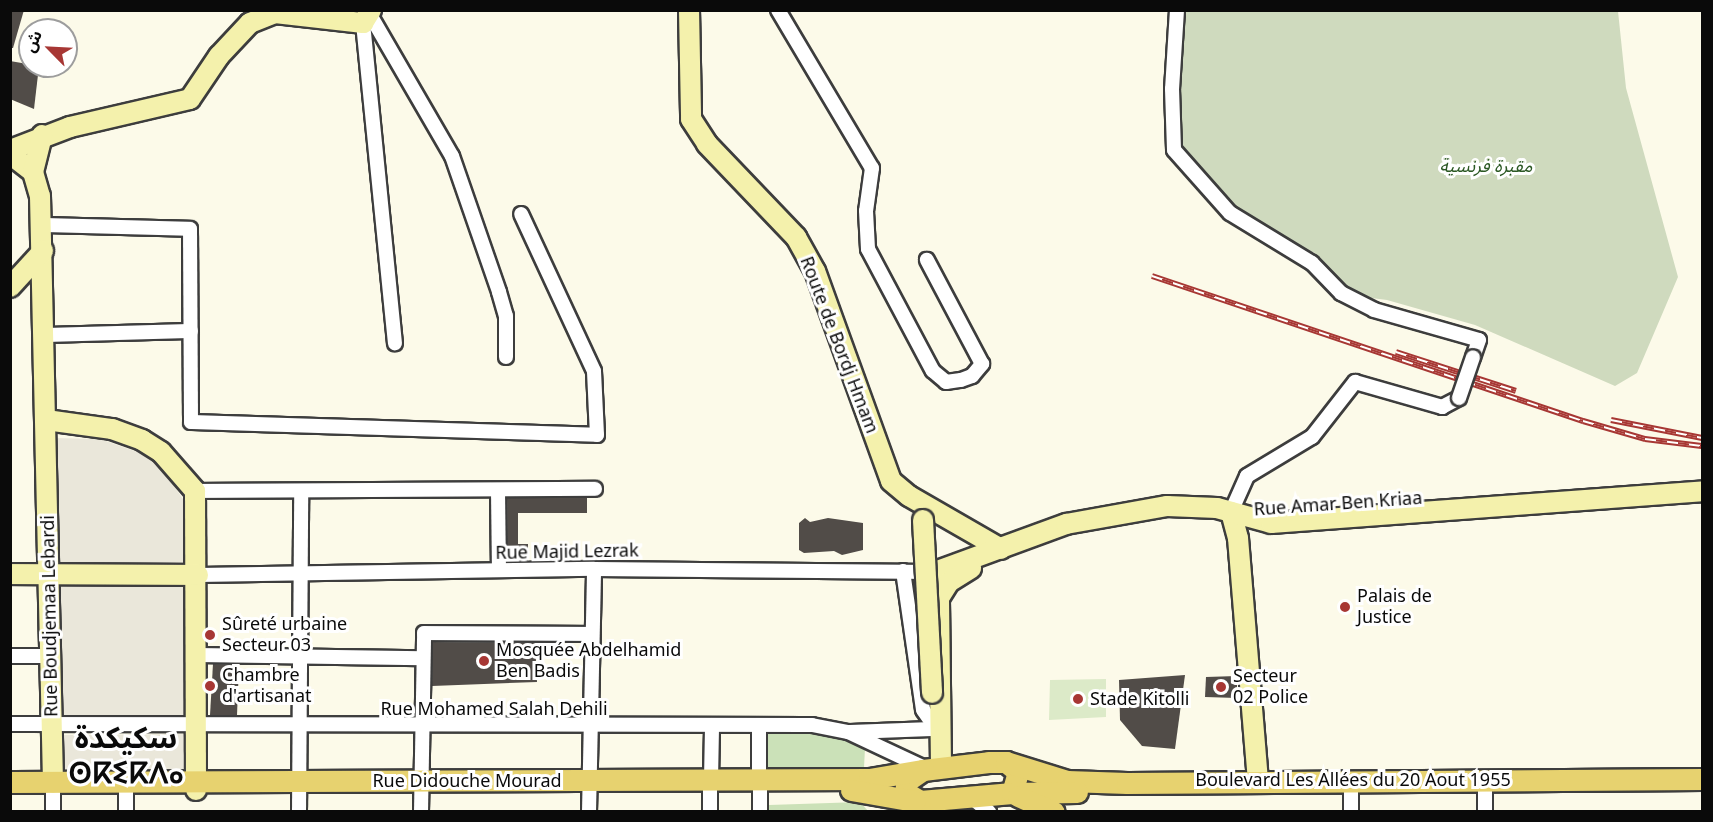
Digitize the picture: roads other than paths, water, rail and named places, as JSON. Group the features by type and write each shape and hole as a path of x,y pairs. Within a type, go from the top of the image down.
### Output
{"main road":[{"name":"Route de Bordj Hmam","path":"689,10 691,119 707,144 796,237 815,271 881,460 891,480 909,496 1001,549"},
{"path":"42,135 33,172 10,152 42,135 190,99 219,56 250,23 275,13 368,15"},
{"name":"Rue Boudjemaa Lebardi","path":"33,172 42,225 43,251 53,787"},
{"path":"10,287 43,251"},
{"path":"46,420 112,429 142,440 161,452 195,491 198,575 196,786"},
{"name":"Rue Amar Ben Kriaa","path":"1231,512 1702,478"},
{"name":"Rue Amar Ben Kriaa","path":"1231,512 1257,520 1702,491"},
{"path":"909,496 923,519 927,717 931,767"},
{"path":"935,572 1066,524 1167,506 1200,505 1231,512 1238,538 1258,778"},
{"path":"1238,538 1257,520"},
{"path":"918,801 905,787 931,767 939,598 949,582 1001,549"},
{"path":"10,574 198,575"},
{"name":"Boulevard Les Allées du 20 Aout 1955","path":"931,767 1012,767 1067,781 1258,778 1702,779"},
{"name":"Rue Didouche Mourad","path":"10,789 759,784 869,779 931,767"},
{"path":"1012,767 1012,793 1046,804"},
{"path":"1012,767 1046,804"},
{"name":"Rue Didouche Mourad","path":"10,782 53,787 126,790 196,786"},
{"name":"Rue Didouche Mourad","path":"759,784 868,790 918,801 1012,793"},
{"name":"Boulevard Les Allées du 20 Aout 1955","path":"1046,804 1351,788 1702,788"}],"street":[{"path":"778,10 872,168 866,211 868,249 933,371 946,382 961,380 972,376 982,364 927,260"},
{"path":"1177,10 1172,89 1173,150 1230,213 1312,263 1341,293 1374,310 1479,340 1459,398 1442,407 1355,382 1312,437 1247,476 1231,512"},
{"path":"368,15 395,344"},
{"path":"368,15 452,156 506,316 506,357"},
{"path":"42,225 190,229 191,423 597,435 594,371 521,214"},
{"path":"44,335 191,331"},
{"path":"195,491 595,489"},
{"path":"299,812 301,491"},
{"path":"498,491 499,570"},
{"path":"589,812 594,569"},
{"name":"Rue Majid Lezrak","path":"198,575 594,569 935,572"},
{"path":"848,732 927,717 903,571"},
{"path":"421,812 424,633 592,634"},
{"path":"197,655 423,658"},
{"path":"10,657 51,656"},
{"name":"Rue Mohamed Salah Dehili","path":"10,724 52,727 300,728 831,726 931,767"},
{"path":"710,812 712,726"},
{"path":"759,726 760,812"},
{"name":"Rue Boudjemaa Lebardi","path":"53,787 53,812"},
{"path":"1351,788 1351,812"},
{"path":"1485,788 1485,812"},
{"path":"126,790 126,812"},
{"path":"972,798 989,812"},
{"path":"896,812 918,801"}],"railway":[{"path":"1152,276 1583,421 1645,439 1702,446"},
{"path":"1396,352 1516,391"},
{"path":"1611,420 1702,438"}],"place":[{"name":"Palais de Justice","path":"1345,607"},
{"name":"Sûreté urbaine Secteur 03","path":"210,635"},
{"name":"Mosquée Abdelhamid Ben Badis","path":"484,661"},
{"name":"Chambre d'artisanat","path":"210,686"},
{"name":"Secteur 02 Police","path":"1221,687"},
{"name":"Stade Kitolli","path":"1078,699"}],"district":[{"name":"سكيكدة ⵙⴽⵉⴽⴷⴰ","path":"126,756"}],"park label":[{"name":"مقبرة فرنسية","path":"1486,166"}]}
